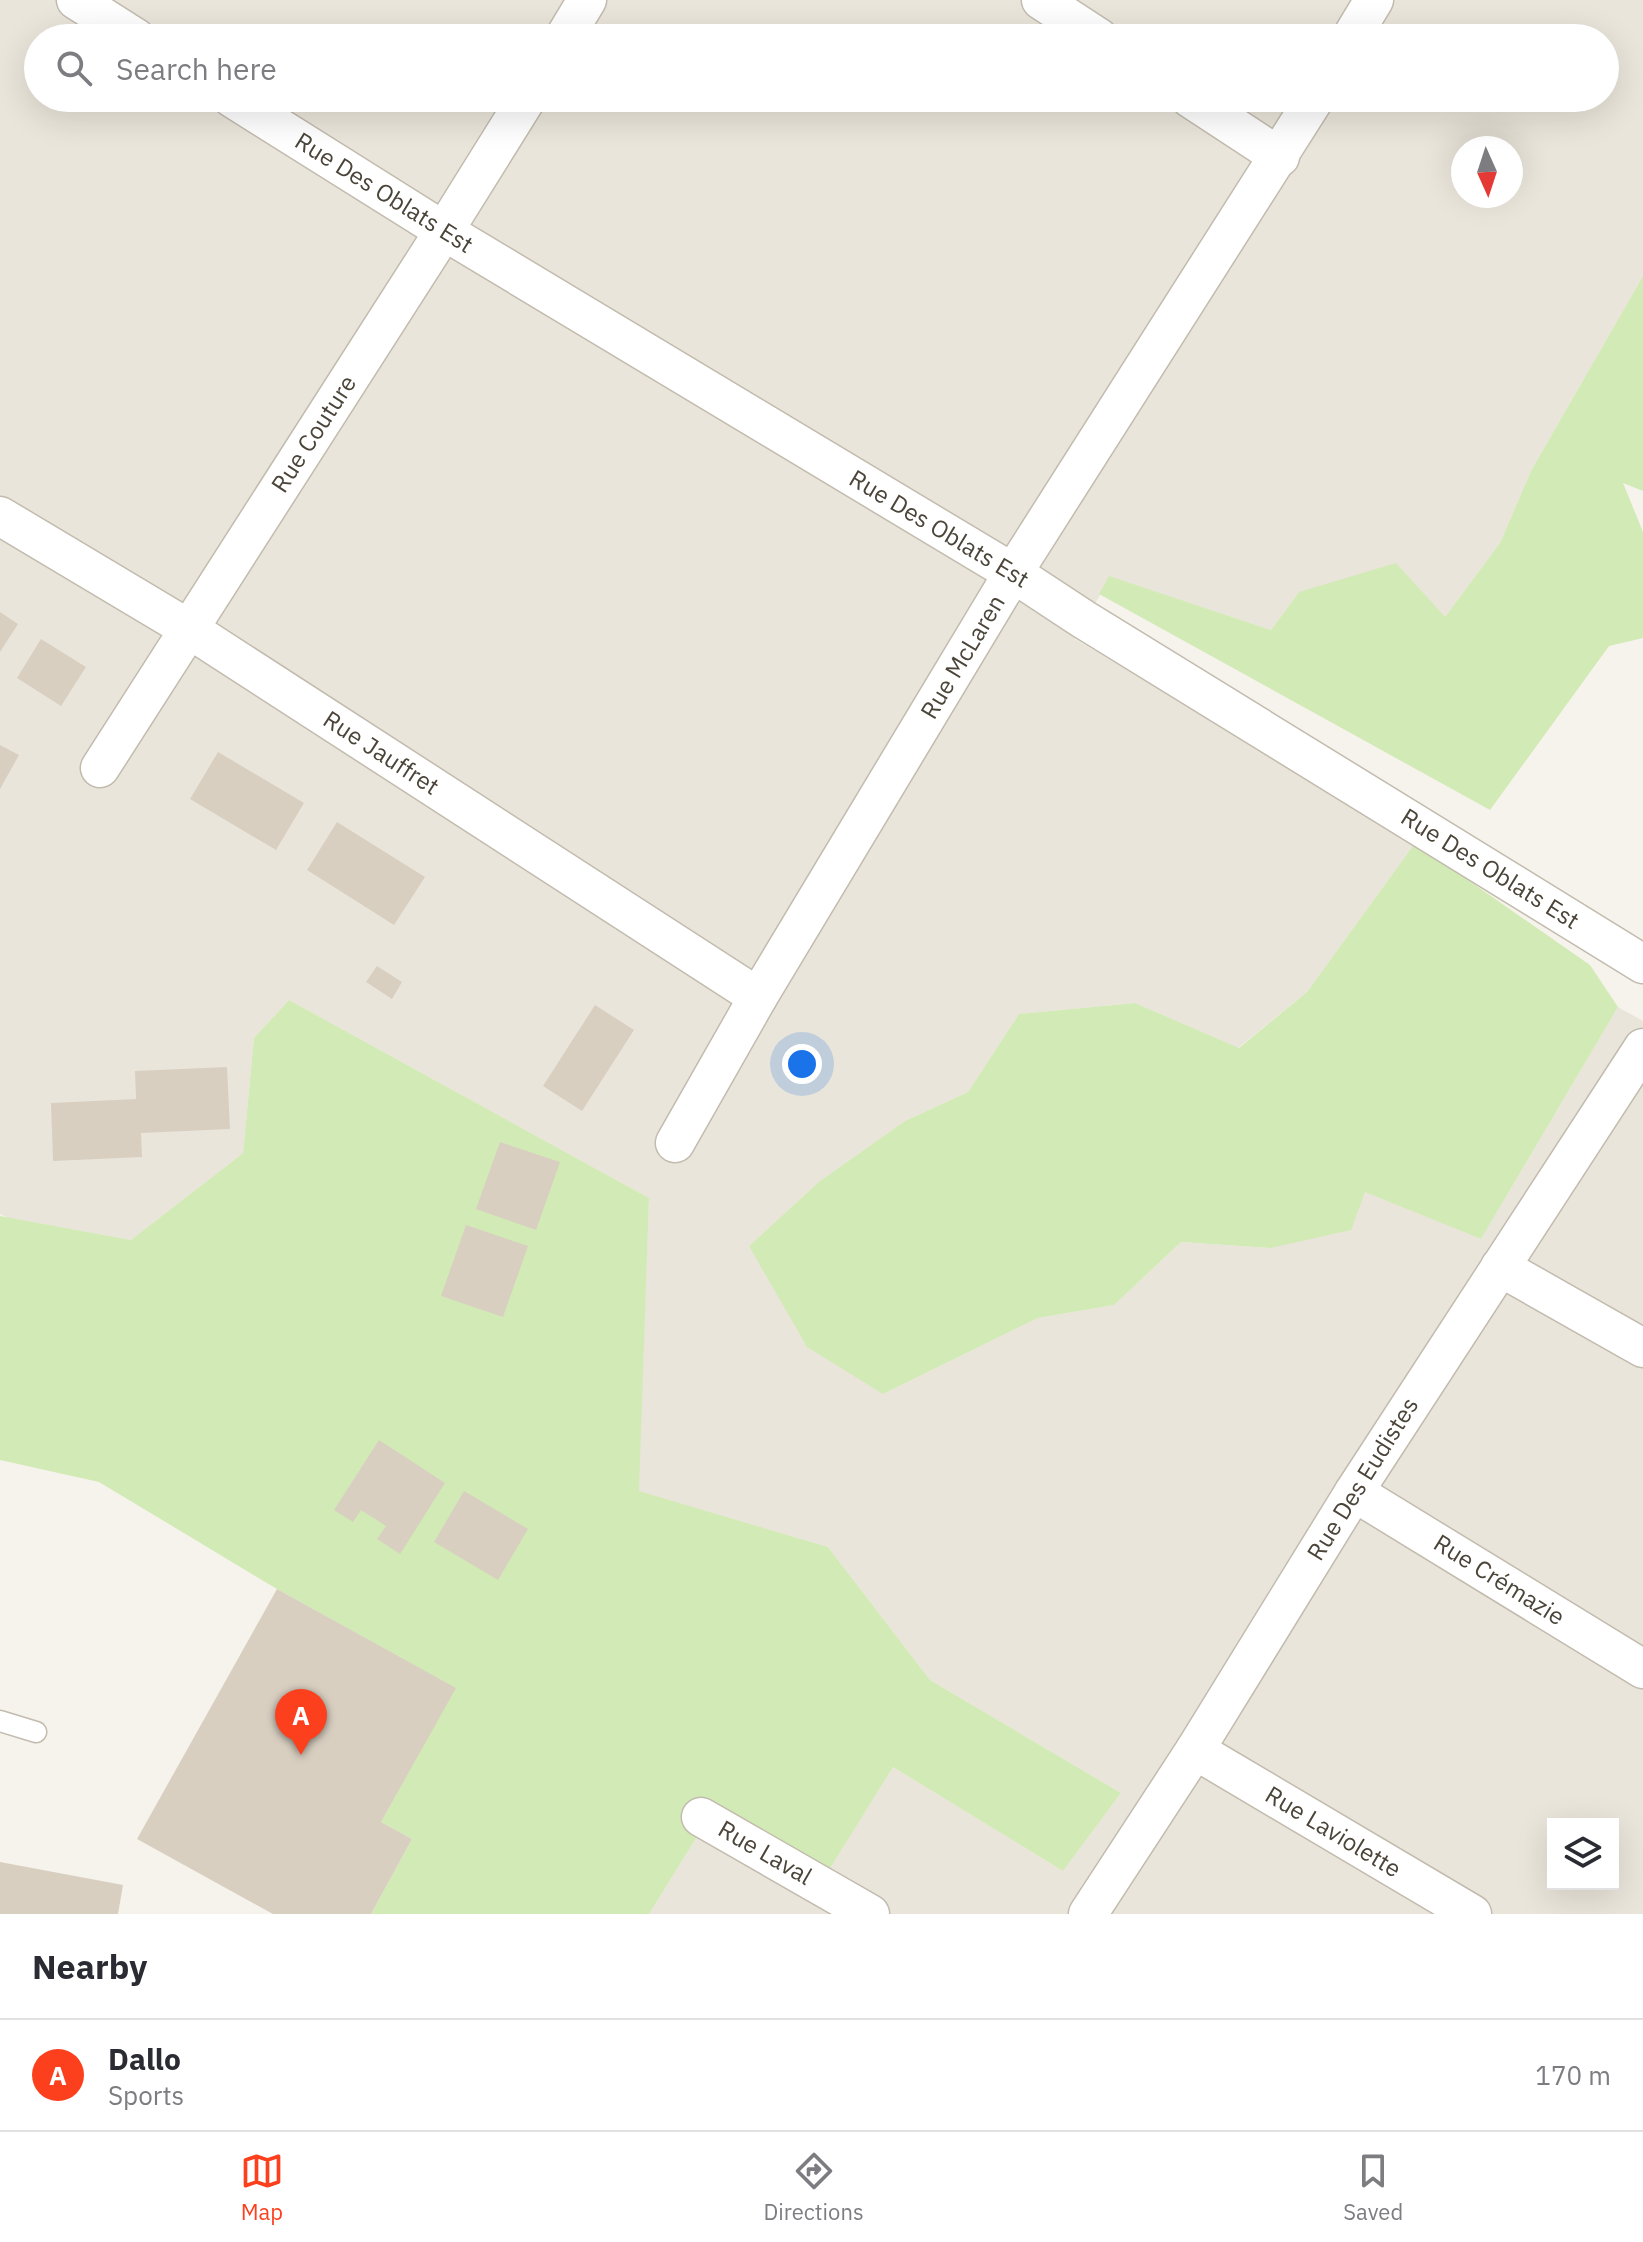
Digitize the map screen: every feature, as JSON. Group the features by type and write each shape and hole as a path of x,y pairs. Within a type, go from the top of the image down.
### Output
{"street":[{"path":"76,0 114,24"},
{"path":"572,24 587,0"},
{"path":"1041,0 1078,24"},
{"path":"1359,24 1374,0"},
{"name":"Rue Des Oblats Est","path":"254,112 444,231 1013,573 1643,964"},
{"name":"Rue Couture","path":"100,768 518,112"},
{"path":"1211,112 1280,157"},
{"name":"Rue McLaren","path":"675,1143 758,997 1013,573 1307,112"},
{"name":"Rue Jauffret","path":"0,516 189,629 758,997"},
{"name":"Rue Des Eudistes","path":"1088,1914 1195,1750 1354,1492 1643,1048"},
{"path":"1500,1267 1643,1348"},
{"name":"Rue Crémazie","path":"1354,1492 1643,1669"},
{"name":"Rue Laviolette","path":"1195,1750 1472,1914"},
{"name":"Rue Laval","path":"701,1817 870,1914"}],"lane":[{"path":"0,1721 36,1732"}],"shaded area":[{"path":"0,0 1643,0 1643,276 1531,471 1500,543 1445,617 1299,592 1271,630 1110,577 1075,639 1415,843 1307,992 1238,1048 1135,1003 1019,1014 968,1092 905,1121 820,1181 749,1246 883,1394 1038,1318 1114,1305 1181,1242 1271,1248 1365,1191 1481,1239 1618,1007 1643,1021 1643,1914 649,1914 711,1814 822,1880 893,1767 1063,1871 1121,1793 930,1680 828,1547 638,1491 649,1198 289,1000 254,1038 243,1153 131,1240 0,1214"}],"green space":[{"path":"1643,276 1643,491 1623,483 1643,532 1643,638 1609,646 1490,810 1099,594 1109,576 1271,630 1299,592 1396,563 1445,617 1500,543 1531,471"},
{"path":"1415,843 1590,965 1618,1007 1481,1239 1365,1192 1351,1230 1271,1248 1181,1242 1114,1305 1038,1318 883,1394 807,1347 749,1246 820,1181 905,1121 968,1092 1019,1014 1135,1003 1239,1048 1307,992"},
{"path":"289,1000 649,1198 639,1491 828,1547 930,1680 1121,1793 1063,1871 893,1767 822,1881 711,1814 649,1914 371,1914 412,1839 381,1822 455,1688 277,1589 99,1482 0,1460 0,1216 131,1240 243,1153 254,1038"}],"building":[{"path":"0,612 18,624 0,652"},
{"path":"41,639 86,667 61,706 17,678"},
{"path":"0,745 19,755 0,789"},
{"path":"218,752 304,803 276,850 190,799"},
{"path":"337,822 425,877 394,925 307,870"},
{"path":"377,966 402,982 392,999 366,982"},
{"path":"595,1005 634,1030 582,1111 543,1086"},
{"path":"227,1067 230,1129 141,1133 142,1157 53,1161 51,1103 136,1099 135,1071"},
{"path":"500,1142 560,1162 536,1230 476,1209"},
{"path":"466,1225 528,1246 503,1317 441,1296"},
{"path":"379,1440 445,1483 400,1554 377,1539 386,1526 361,1510 353,1522 334,1510"},
{"path":"464,1491 528,1529 498,1580 434,1542"},
{"path":"277,1589 456,1688 381,1822 412,1839 371,1914 273,1914 137,1839"},
{"path":"0,1862 123,1885 118,1914 0,1914"}],"place":[{"name":"Dallo","path":"301,1755"}]}
